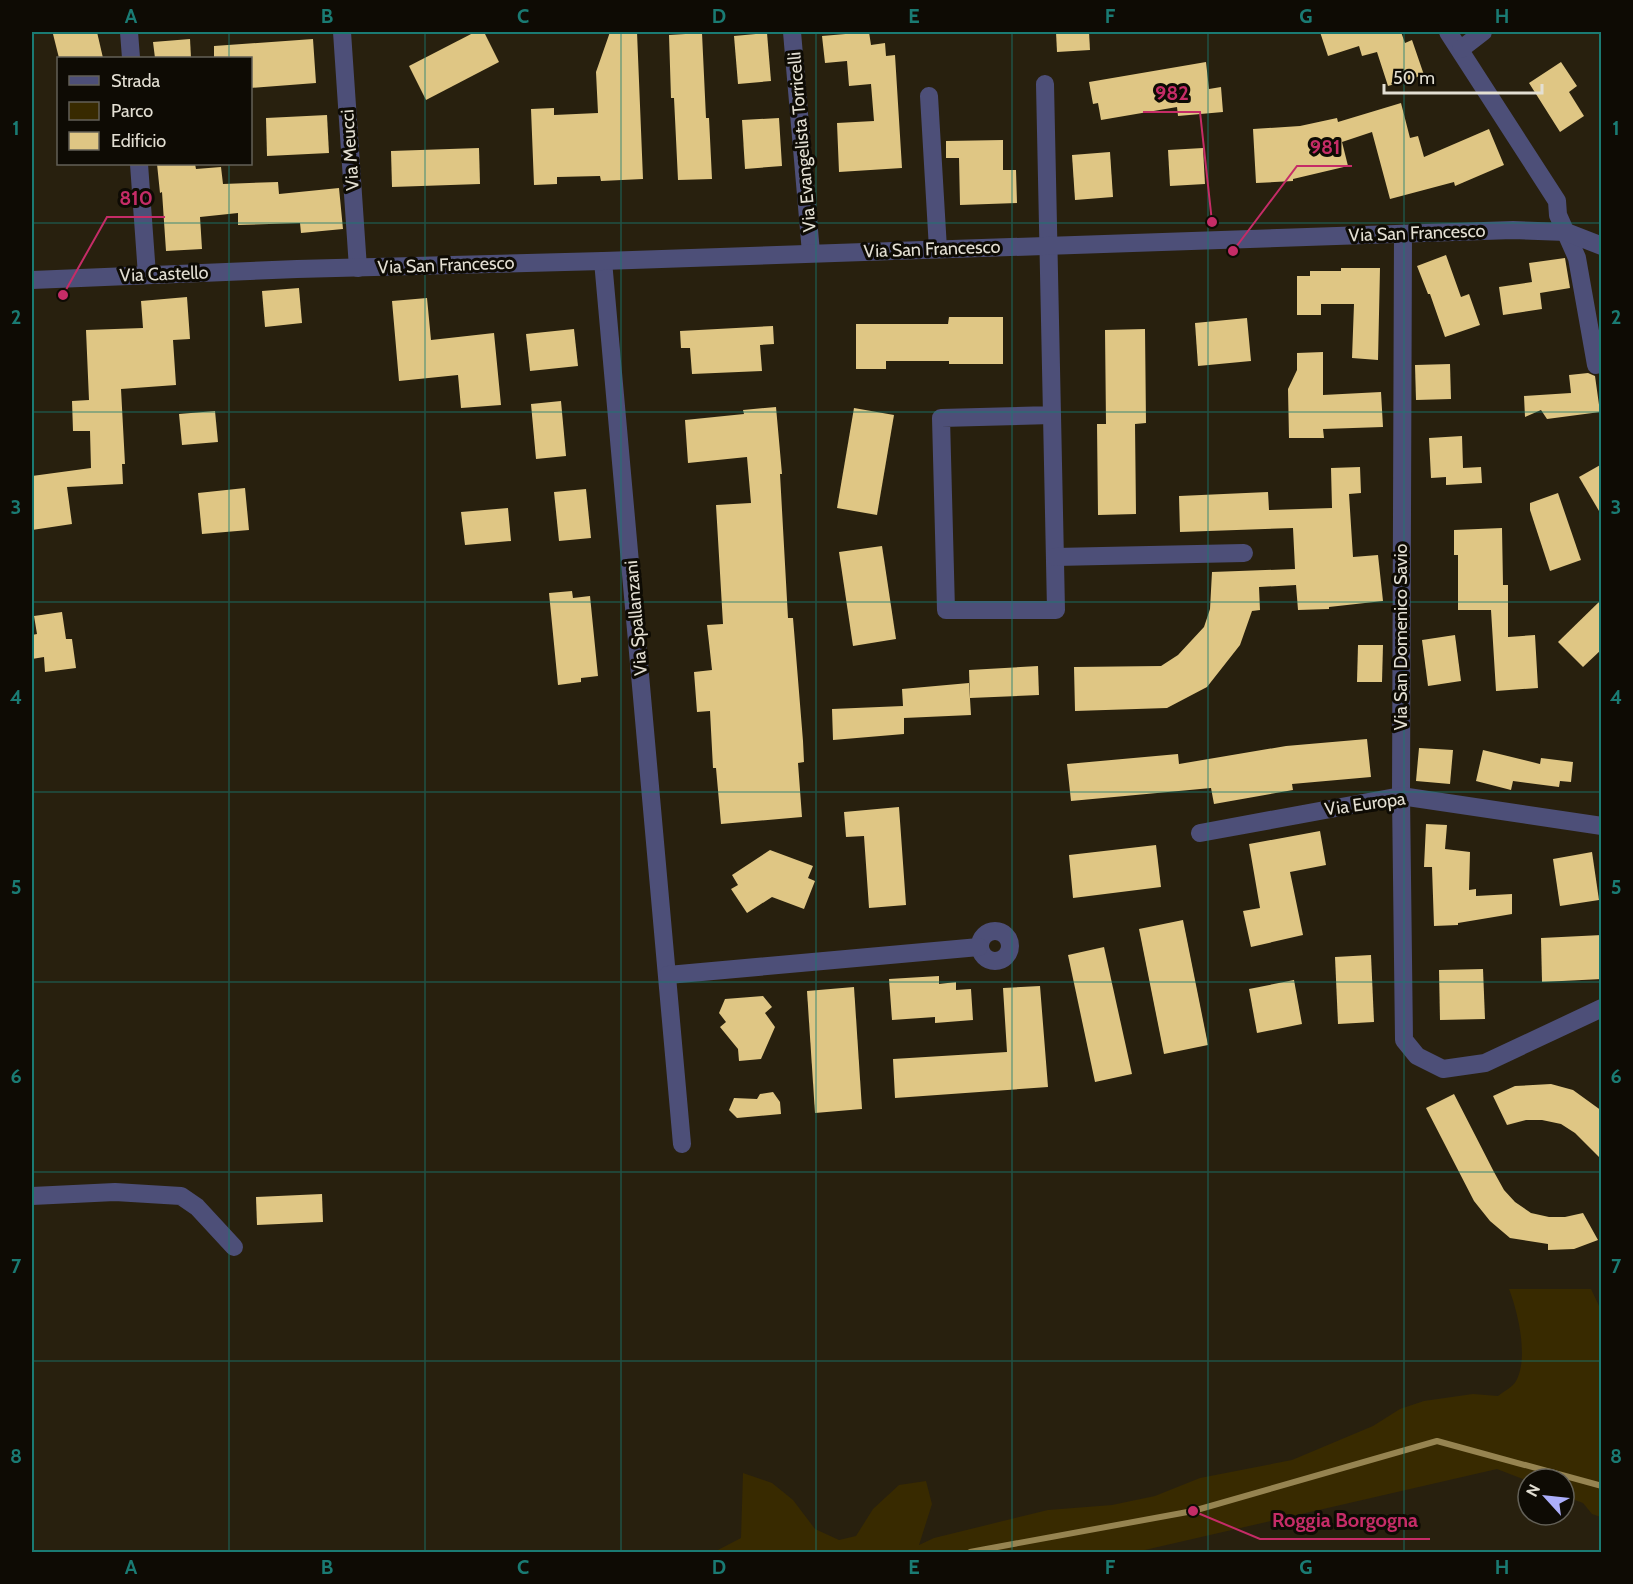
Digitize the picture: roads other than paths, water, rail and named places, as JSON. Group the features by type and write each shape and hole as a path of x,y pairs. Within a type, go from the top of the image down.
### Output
{"street":[{"path":"129,32 131,57"},
{"name":"Via Meucci","path":"342,32 358,268"},
{"name":"Via Evangelista Torricelli","path":"792,32 811,254"},
{"path":"1448,32 1557,201 1558,215 1577,258 1596,365"},
{"path":"1461,50 1483,32"},
{"path":"1045,84 1047,245 1052,415 1056,610 946,610 941,418 1052,415"},
{"path":"929,96 938,249"},
{"path":"138,165 147,275"},
{"name":"Via San Francesco","path":"297,269 603,261 1513,230 1566,232 1602,246"},
{"name":"Via San Domenico Savio","path":"1403,234 1401,795 1404,1040 1417,1056 1443,1069 1485,1063 1602,1008"},
{"name":"Via Spallanzani","path":"603,261 682,1144"},
{"name":"Via Castello","path":"32,280 297,269"},
{"path":"1055,557 1244,553"},
{"name":"Via Europa","path":"1200,833 1401,795 1602,826"},
{"path":"668,975 980,947"},
{"path":"32,1196 115,1192 181,1197 198,1207 234,1247"}],"waterway":[{"path":"970,1552 1193,1511 1437,1441 1602,1486"}],"place":[{"name":"982","path":"1212,222"},
{"name":"981","path":"1233,251"},
{"name":"810","path":"63,295"},
{"name":"Roggia Borgogna","path":"1193,1511"}]}
